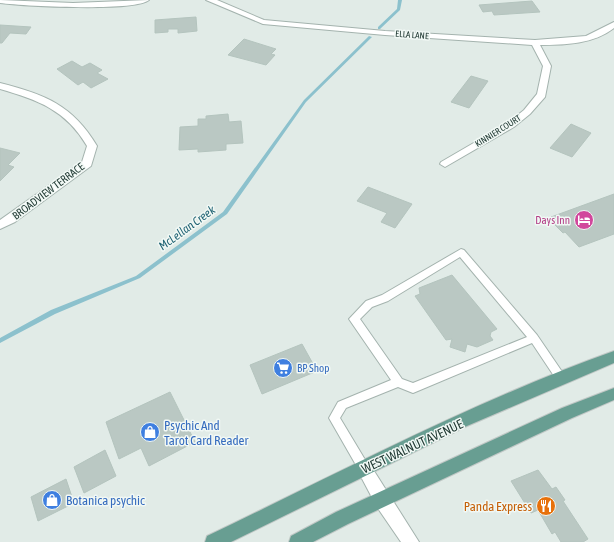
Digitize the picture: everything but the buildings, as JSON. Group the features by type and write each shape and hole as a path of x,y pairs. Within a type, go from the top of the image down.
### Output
{"main road":[{"name":"WEST WALNUT AVENUE","path":"213,542 364,468 513,398 614,357"},
{"path":"297,542 342,518 383,501 568,412 614,394"}],"street":[{"path":"0,1 38,5 93,6 145,0"},
{"name":"ELLA LANE","path":"210,0 263,22 385,33 535,43 558,42 600,35 614,24"},
{"name":"KINNIER COURT","path":"444,164 511,125 527,112 542,96 546,66 535,43"},
{"name":"BROADVIEW TERRACE","path":"0,86 46,101 72,118 85,133 92,146 87,164 11,219 0,225"},
{"path":"364,468 383,501 411,542"}],"lane":[{"path":"534,338 413,388 398,382 354,319 369,304 385,298 461,252 534,338 562,379"},
{"path":"364,468 334,418 342,405 398,382"}],"waterway":[{"name":"McLellan Creek","path":"379,28 399,9 400,0"},
{"name":"McLellan Creek","path":"0,341 53,312 138,277 225,213 305,101 370,37"}],"place":[{"name":"Days Inn","path":"584,220"},
{"name":"BP Shop","path":"283,368"},
{"name":"Psychic And Tarot Card Reader","path":"150,432"},
{"name":"Botanica psychic","path":"52,500"},
{"name":"Panda Express","path":"546,506"}]}
